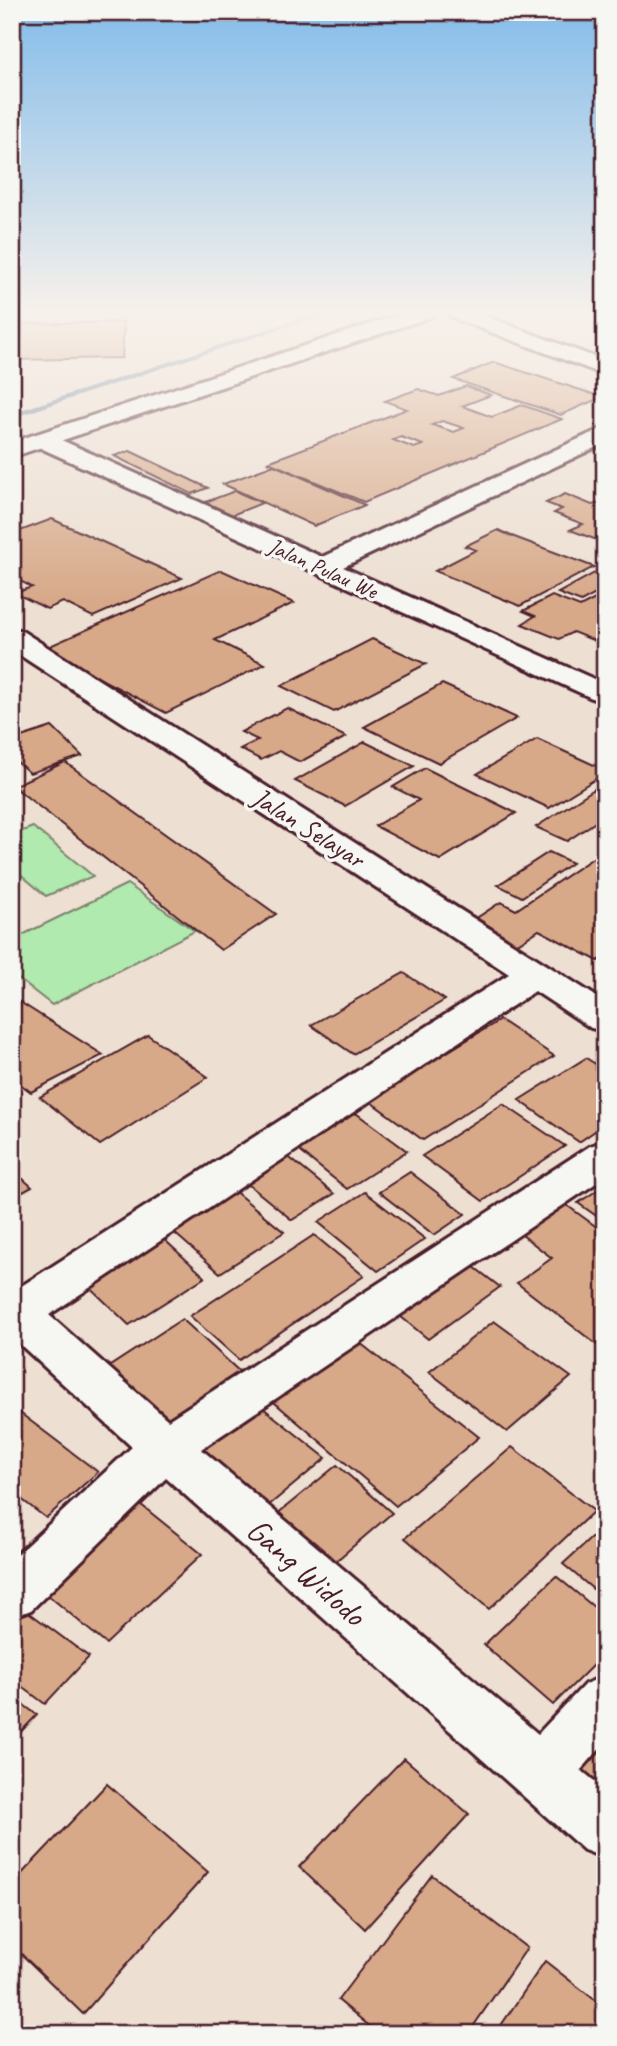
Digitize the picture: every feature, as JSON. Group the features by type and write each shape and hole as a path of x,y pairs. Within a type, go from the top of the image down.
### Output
{"street":[{"path":"12,450 137,408"},
{"path":"321,567 605,433"},
{"name":"Jalan Pulau We","path":"42,440 605,695"},
{"path":"577,446 605,456"},
{"name":"Jalan Selayar","path":"12,637 605,1018"},
{"path":"15,1311 536,973"},
{"path":"12,1593 165,1447 605,1156"},
{"name":"Gang Widodo","path":"15,1311 165,1447 605,1829"},
{"path":"540,1774 605,1702"}],"green space":[{"path":"33,827 93,876 46,896 12,867 12,835"},
{"path":"127,884 195,931 52,1005 12,974 12,940"}],"building":[{"path":"469,408 492,417 513,408 532,408 562,419 364,502 268,462 407,409","holes":["442,421 464,428 454,432 432,425","401,437 423,445 414,448 393,440"]},
{"path":"541,408 576,408 561,415"},
{"path":"130,451 208,488 192,494 114,456"},
{"path":"274,465 365,505 314,526 223,484"},
{"path":"235,491 262,503 232,515 205,502"},
{"path":"565,494 592,505 605,502 605,543 570,530 583,524 554,513 562,509 546,503"},
{"path":"52,519 182,578 93,617 63,602 47,609 15,593 32,587 12,577 12,534"},
{"path":"498,530 594,567 520,606 435,571 476,550 465,546"},
{"path":"221,570 294,603 215,640 265,664 166,713 43,649"},
{"path":"598,571 605,574 605,589 581,602 558,593"},
{"path":"605,594 605,645 573,632 559,639 522,624 535,616 523,611 552,596 580,607"},
{"path":"372,639 426,664 334,712 281,686"},
{"path":"442,684 517,718 439,763 364,727"},
{"path":"287,708 346,737 300,762 279,751 261,760 240,749 258,740 241,732"},
{"path":"52,727 82,756 30,773 12,758 12,740"},
{"path":"537,739 605,770 605,773 549,808 477,774"},
{"path":"365,742 414,766 345,806 295,781"},
{"path":"65,762 276,914 221,950 13,786"},
{"path":"425,768 516,813 440,860 375,826 419,800 393,787"},
{"path":"605,782 605,821 600,819 567,841 536,827"},
{"path":"549,852 572,863 522,897 498,885"},
{"path":"593,858 605,864 605,956 598,961 539,930 510,949 466,925 501,902 516,910"},
{"path":"404,973 445,1000 353,1054 311,1025"},
{"path":"12,997 103,1055 31,1092 12,1078"},
{"path":"500,1020 554,1056 423,1140 368,1100"},
{"path":"148,1035 208,1077 100,1145 40,1097"},
{"path":"586,1058 605,1070 605,1124 579,1142 519,1100"},
{"path":"503,1104 565,1146 483,1201 422,1156"},
{"path":"345,1105 407,1151 347,1189 286,1140"},
{"path":"280,1150 334,1194 292,1220 238,1176"},
{"path":"12,1169 32,1187 12,1198"},
{"path":"410,1172 465,1214 434,1235 379,1192"},
{"path":"227,1185 284,1232 220,1273 163,1223"},
{"path":"605,1185 605,1222 578,1203"},
{"path":"365,1192 425,1239 378,1271 318,1222"},
{"path":"565,1204 605,1233 605,1345 601,1348 517,1283 552,1258 522,1235"},
{"path":"155,1231 205,1277 129,1325 79,1277"},
{"path":"314,1235 364,1276 239,1360 190,1316"},
{"path":"461,1257 500,1287 428,1339 389,1307"},
{"path":"182,1319 241,1373 159,1429 101,1372"},
{"path":"494,1321 571,1377 507,1432 429,1372"},
{"path":"350,1335 479,1437 396,1506 268,1397"},
{"path":"248,1396 326,1458 262,1511 185,1447"},
{"path":"20,1413 98,1472 46,1518 12,1492 12,1420"},
{"path":"512,1447 594,1511 489,1609 405,1538"},
{"path":"337,1465 392,1513 322,1573 266,1523"},
{"path":"140,1504 202,1554 106,1644 42,1590"},
{"path":"602,1528 605,1530 605,1599 563,1564"},
{"path":"556,1576 605,1616 605,1653 553,1705 484,1645"},
{"path":"19,1605 89,1657 45,1704 12,1679 12,1612"},
{"path":"12,1696 37,1715 12,1741"},
{"path":"605,1724 605,1819 556,1776"},
{"path":"404,1758 469,1814 365,1929 299,1867"},
{"path":"107,1784 208,1872 83,2014 12,1945 12,1884"},
{"path":"432,1875 527,1948 468,2034 379,2034 338,2000"},
{"path":"545,1961 605,2008 605,2034 495,2034"}],"waterway":[{"path":"12,416 35,408"}]}
